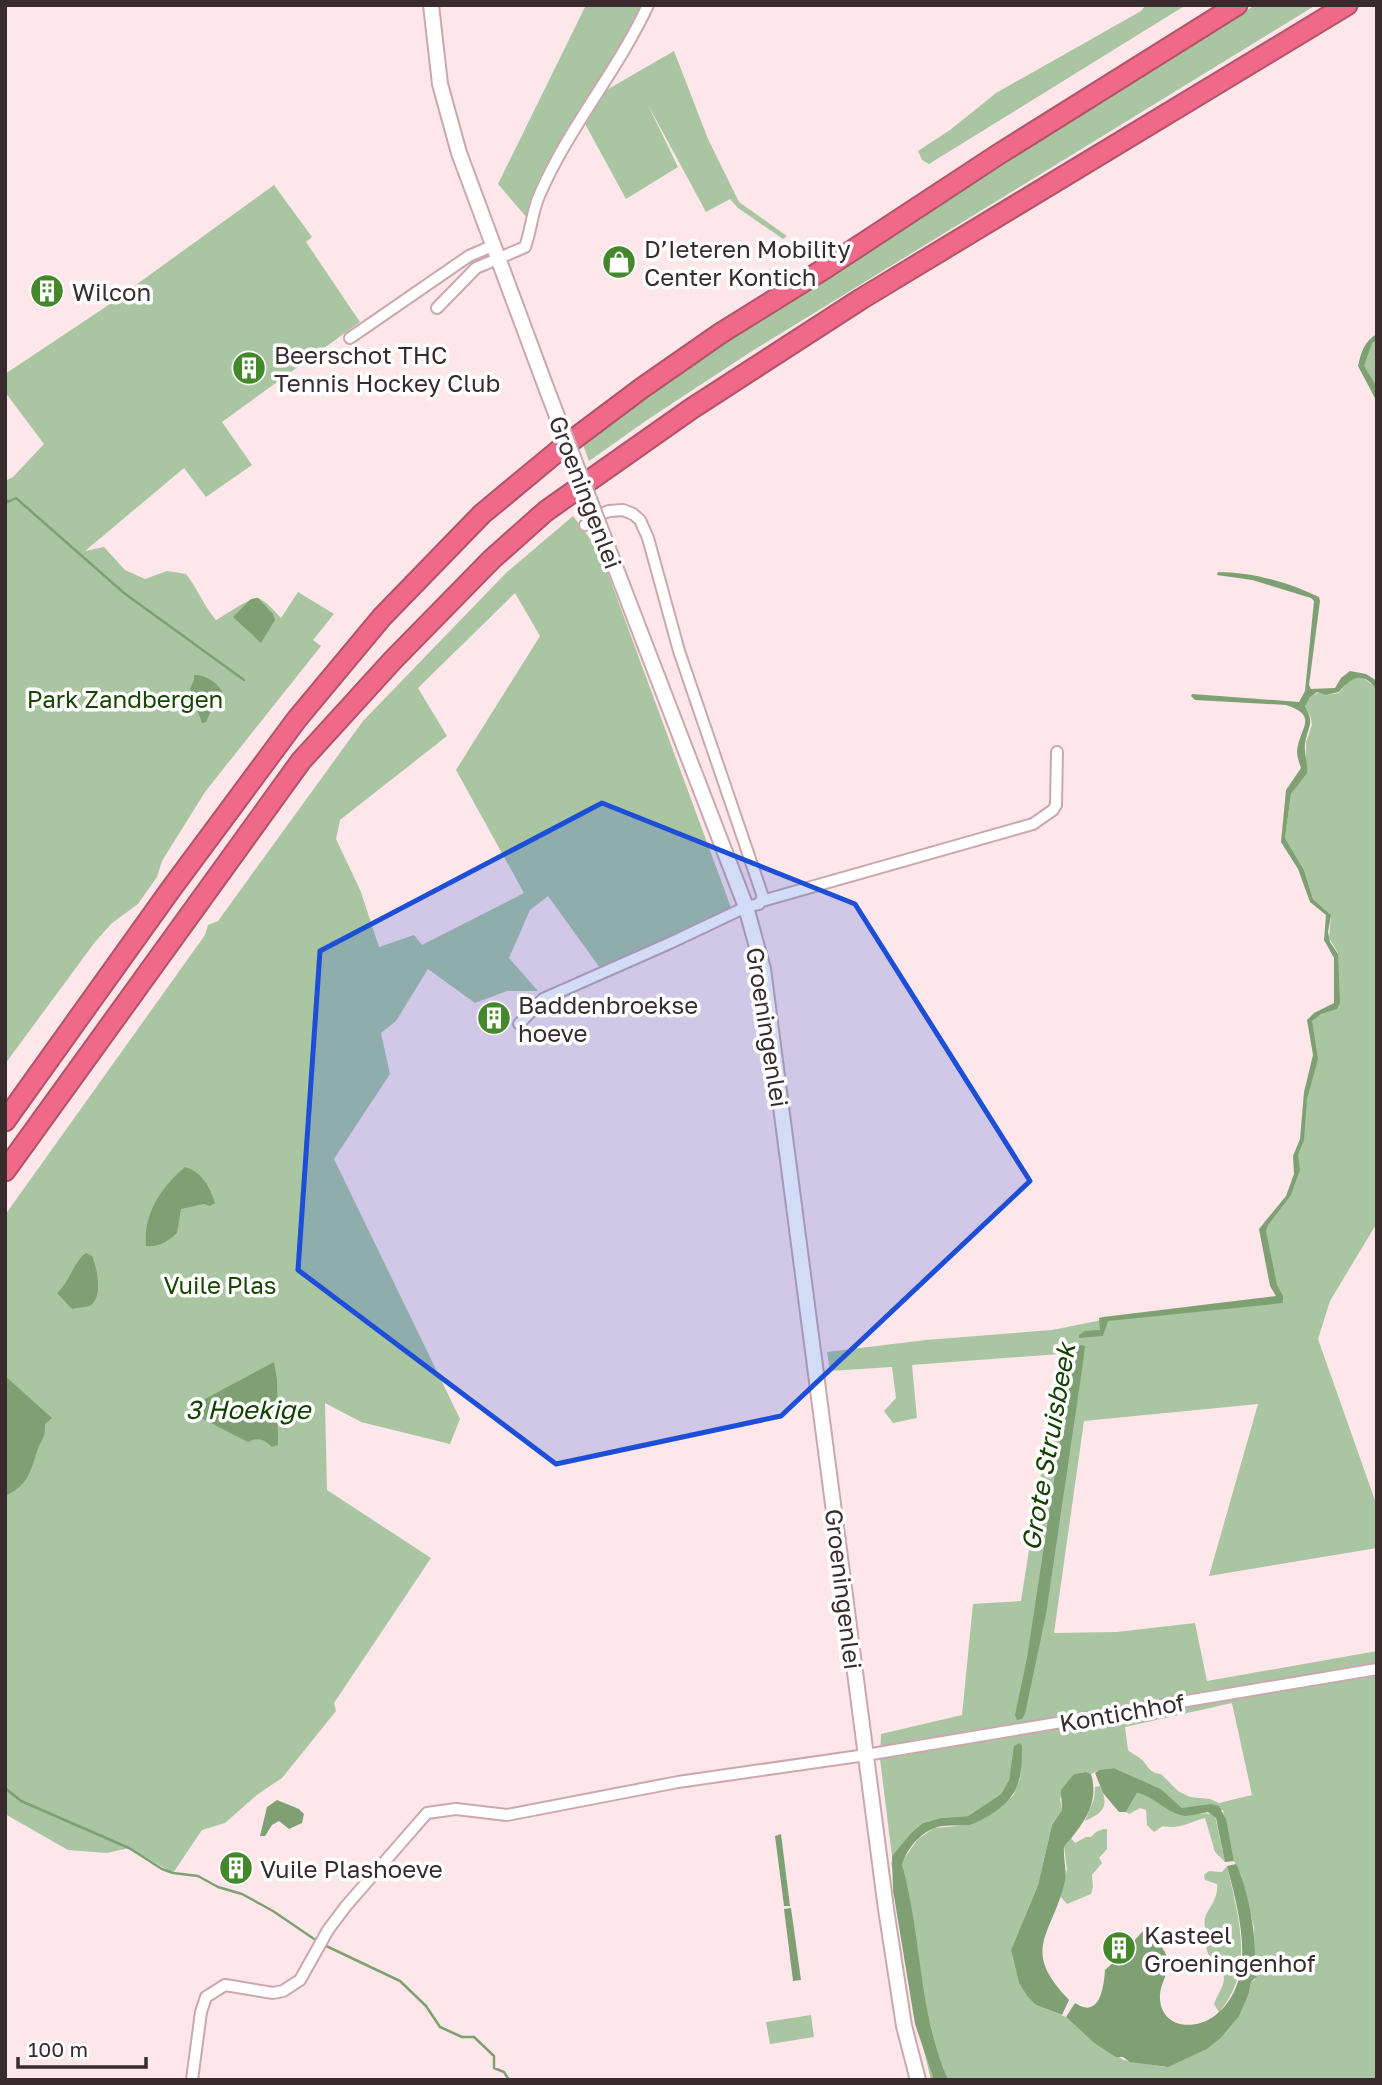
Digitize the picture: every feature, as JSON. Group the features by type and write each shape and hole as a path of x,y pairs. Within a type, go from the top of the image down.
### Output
{"highway":[{"path":"5,1121 297,719 382,617 482,514 558,451 642,388 721,334 999,154 1237,5"},
{"path":"5,1171 301,761 393,660 492,559 546,511 691,409 861,299 1347,5"}],"street":[{"name":"Groeningenlei","path":"430,5 440,84 459,153 494,252 746,907 763,968 866,1755 904,2026 918,2080"},
{"path":"350,338 469,256 526,247 540,195 579,120 629,45 648,5"},
{"path":"437,308 494,252"},
{"path":"585,525 609,511 623,510 640,520 648,538 679,651 753,865 762,901"},
{"path":"519,1024 542,999 746,907 1033,824 1056,805 1057,752"},
{"name":"Kontichhof","path":"866,1755 1377,1669"},
{"path":"192,2080 201,2012 206,1997 225,1985 274,1993 284,1991 300,1980 346,1906 427,1813 456,1809 507,1815 678,1782 866,1755"}],"highlighted area":[{"path":"602,803 855,904 1030,1181 781,1416 556,1464 298,1270 320,951"}],"green space":[{"path":"586,5 641,5 615,55 552,157 527,218 498,184"},
{"path":"1146,5 1186,5 929,164 922,160 918,151 950,130 996,93 1141,11"},
{"path":"1255,5 1316,5 749,353 589,461 582,442 725,341"},
{"path":"674,51 708,139 739,202 787,236 783,239 738,208 730,199 706,212 647,103 678,167 626,199 584,122 603,92"},
{"name":"Park Zandbergen","path":"274,185 312,237 306,242 360,322 222,422 252,465 206,497 184,468 85,551 104,547 125,570 145,579 167,571 186,574 216,620 255,598 267,604 281,618 298,592 334,614 313,640 321,646 205,792 162,861 157,877 138,904 112,923 95,942 5,1064 5,481 13,477 44,444 5,392 5,374 104,308"},
{"path":"1377,337 1377,397 1365,373 1363,359"},
{"name":"Vuile Plas","path":"573,516 600,552 733,913 603,972 548,896 530,910 509,958 538,991 507,991 475,1003 428,969 396,1021 381,1033 390,1074 334,1159 460,1419 450,1444 361,1422 325,1403 327,1490 431,1558 334,1703 336,1711 282,1778 258,1794 225,1823 202,1830 173,1873 129,1848 107,1853 68,1850 5,1814 5,1215 205,935 208,925 218,921 363,721 506,573","holes":["515,593 540,636 456,770 524,893 422,945 414,935 379,947 361,892 336,839 340,820 447,736 418,688"]},
{"path":"1353,675 1360,676 1377,688 1377,1223 1330,1301 1318,1339 1377,1506 1377,1548 1209,1576 1258,1404 1084,1421 1054,1633 1117,1632 1195,1623 1207,1681 1377,1651 1377,2080 931,2080 891,1862 903,1860 918,1839 934,1828 970,1825 1013,1796 1020,1779 1022,1746 1015,1746 1009,1780 1001,1794 968,1816 941,1818 923,1823 892,1856 880,1759 881,1734 962,1715 973,1604 1021,1601 1060,1354 912,1365 917,1418 893,1423 884,1411 896,1398 892,1367 830,1371 827,1352 926,1340 1052,1330 1102,1320 1277,1302 1262,1230 1287,1196 1296,1176 1295,1156 1302,1140 1304,1108 1315,1055 1308,1021 1336,1006 1338,953 1329,938 1331,915 1313,899 1304,870 1285,838 1291,794 1306,771 1306,742 1312,725 1305,705 1310,696 1320,692 1326,695 1339,693","holes":["1232,1703 1252,1795 1219,1803 1190,1797 1178,1791 1161,1774 1152,1771 1128,1750 1125,1727","1114,1768 1161,1789 1182,1808 1223,1810 1234,1861 1241,1876 1254,1927 1255,1980 1251,1982 1249,1993 1234,2022 1221,2038 1207,2049 1165,2067 1124,2060 1094,2043 1066,2017 1036,2005 1019,1983 1011,1950 1038,1885 1052,1825 1062,1810 1060,1799 1074,1774 1091,1774"]},
{"path":"1100,1786 1104,1798 1103,1807 1085,1821 1094,1799 1095,1787"},
{"path":"1137,1793 1182,1815 1206,1813 1215,1816 1225,1862 1215,1852 1205,1818 1179,1826 1163,1826 1154,1832 1147,1825 1146,1810 1140,1808 1129,1814 1126,1812"},
{"path":"1107,1829 1107,1849 1099,1858 1102,1863 1092,1875 1091,1894 1067,1904 1060,1896 1067,1869 1064,1847 1071,1838 1075,1843"},
{"path":"1227,1866 1239,1923 1241,1961 1230,1996 1219,2012 1214,2004 1224,1978 1220,1968 1208,1954 1207,1944 1212,1938 1226,1932 1224,1928 1206,1930 1205,1918 1215,1898 1217,1884 1205,1880 1204,1875 1209,1871 1222,1872"},
{"path":"811,2015 814,2037 770,2044 766,2022"}],"water":[{"path":"1377,334 1377,340 1372,343 1364,366 1375,384 1377,402 1358,366 1366,344"},
{"path":"1218,572 1269,579 1319,597 1309,685 1311,689 1335,688 1341,678 1350,671 1366,674 1377,681 1377,690 1367,680 1358,678 1348,682 1339,692 1326,695 1317,692 1310,697 1305,706 1310,721 1305,744 1307,773 1291,794 1285,838 1304,870 1313,899 1331,915 1328,932 1330,942 1338,954 1340,1003 1337,1009 1321,1014 1312,1021 1318,1059 1307,1099 1304,1140 1298,1155 1300,1170 1291,1195 1266,1231 1283,1303 1108,1321 1103,1336 1079,1338 1085,1331 1100,1330 1099,1318 1103,1317 1276,1296 1270,1286 1259,1229 1286,1196 1294,1174 1293,1156 1300,1139 1304,1092 1313,1055 1307,1020 1314,1013 1334,1003 1334,958 1324,940 1326,915 1310,902 1298,869 1281,842 1286,790 1301,768 1297,751 1305,718 1296,709 1286,705 1195,700 1191,696 1299,702 1305,691 1314,601 1252,580 1217,575"},
{"path":"258,598 275,620 261,643 233,617 251,599"},
{"path":"194,675 210,679 222,691 221,699 214,704 206,722 202,723 196,695 193,695 190,689"},
{"path":"185,1167 196,1172 204,1181 215,1203 181,1209 177,1233 163,1243 146,1246 151,1212 162,1192"},
{"path":"86,1253 92,1256 96,1267 98,1290 94,1302 89,1306 72,1309 57,1293"},
{"path":"1077,1346 1085,1346 1083,1363 1046,1614 1025,1714 1022,1719 1017,1720 1015,1715 1027,1658 1069,1383"},
{"name":"3 Hoekige","path":"274,1362 277,1380 278,1445 272,1447 258,1439 248,1442 189,1412 205,1399"},
{"path":"5,1376 52,1418 45,1424 44,1436 27,1478 5,1496"},
{"path":"1020,1743 1020,1777 1008,1801 973,1824 929,1830 912,1845 902,1865 931,2028 948,2080 934,2080 915,2024 893,1890 892,1856 923,1823 941,1818 968,1816 1001,1794 1009,1780 1014,1746"},
{"path":"1114,1768 1161,1789 1182,1808 1211,1804 1219,1806 1226,1819 1234,1861 1225,1862 1216,1818 1208,1812 1179,1815 1137,1793 1126,1812 1119,1812 1103,1793 1095,1773"},
{"path":"1074,1774 1091,1774 1093,1785 1091,1805 1083,1822 1064,1847 1064,1885 1043,1944 1046,1968 1054,1983 1069,2000 1062,2015 1036,2005 1028,1997 1019,1983 1011,1950 1038,1885 1052,1825 1062,1810 1061,1790"},
{"path":"277,1800 299,1809 304,1814 302,1823 289,1829 279,1821 272,1825 265,1836 260,1836 267,1807"},
{"path":"781,1834 790,1906 784,1906 775,1836"},
{"path":"1236,1864 1251,1916 1255,1946 1253,1969 1258,1975 1251,1982 1239,2016 1221,2038 1207,2049 1168,2067 1130,2062 1123,2057 1116,2057 1094,2043 1066,2017 1075,2003 1083,2007 1095,2004 1102,1992 1105,1970 1116,1960 1119,1962 1124,1956 1126,1958 1134,1945 1132,1943 1143,1931 1158,1942 1167,1958 1160,1994 1164,2013 1170,2019 1186,2025 1204,2022 1213,2017 1228,2003 1237,1986 1241,1966 1240,1925 1227,1866"},
{"path":"791,1908 801,1980 793,1981 784,1909"}],"waterway":[{"path":"5,498 8,502 16,498 124,593 244,680"},
{"path":"5,1788 21,1801 129,1848 162,1869 198,1876 218,1887 242,1894 317,1941"},
{"path":"322,1944 400,1981 426,2006 440,2027 462,2037 474,2037 494,2056 494,2068 504,2072 509,2080"}],"place":[{"name":"D’Ieteren Mobility Center Kontich","path":"619,262"},
{"name":"Wilcon","path":"47,291"},
{"name":"Beerschot THC Tennis Hockey Club","path":"249,368"},
{"name":"Baddenbroekse hoeve","path":"494,1018"},
{"name":"Vuile Plashoeve","path":"236,1868"},
{"name":"Kasteel Groeningenhof","path":"1119,1948"}],"water label":[{"name":"Grote Struisbeek","path":"1048,1447"}]}
